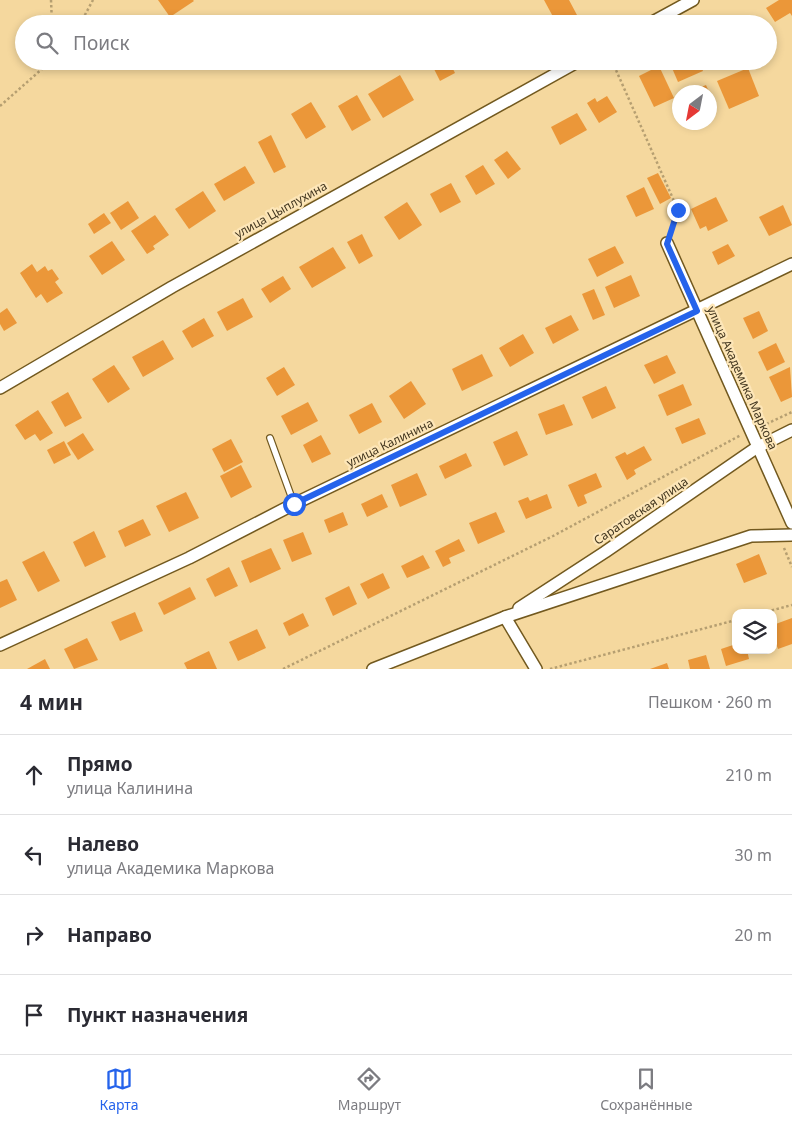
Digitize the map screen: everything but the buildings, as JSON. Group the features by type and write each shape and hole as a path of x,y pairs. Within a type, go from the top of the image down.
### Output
{"street":[{"path":"666,15 693,0"},
{"name":"улица Цыплухина","path":"0,388 172,287 563,70"},
{"name":"улица Академика Маркова","path":"667,244 752,431 756,448 769,470 792,523"},
{"name":"улица Калинина","path":"0,645 189,558 294,504 792,264"},
{"name":"Саратовская улица","path":"505,617 606,552 756,448 792,430"},
{"name":"Саратовская улица","path":"373,669 505,617 751,536 792,535"},
{"path":"505,617 536,669"}],"lane":[{"path":"270,438 294,504"}],"path":[{"path":"51,0 52,15"},
{"path":"85,15 93,0"},
{"path":"0,106 41,70"},
{"path":"616,70 678,210 667,244"},
{"path":"283,669 552,536 736,437 792,412"},
{"path":"778,535 792,567"},
{"path":"777,609 792,605"},
{"path":"550,669 732,621"}],"route":[{"path":"294,504 697,311 667,244 678,210"}]}
